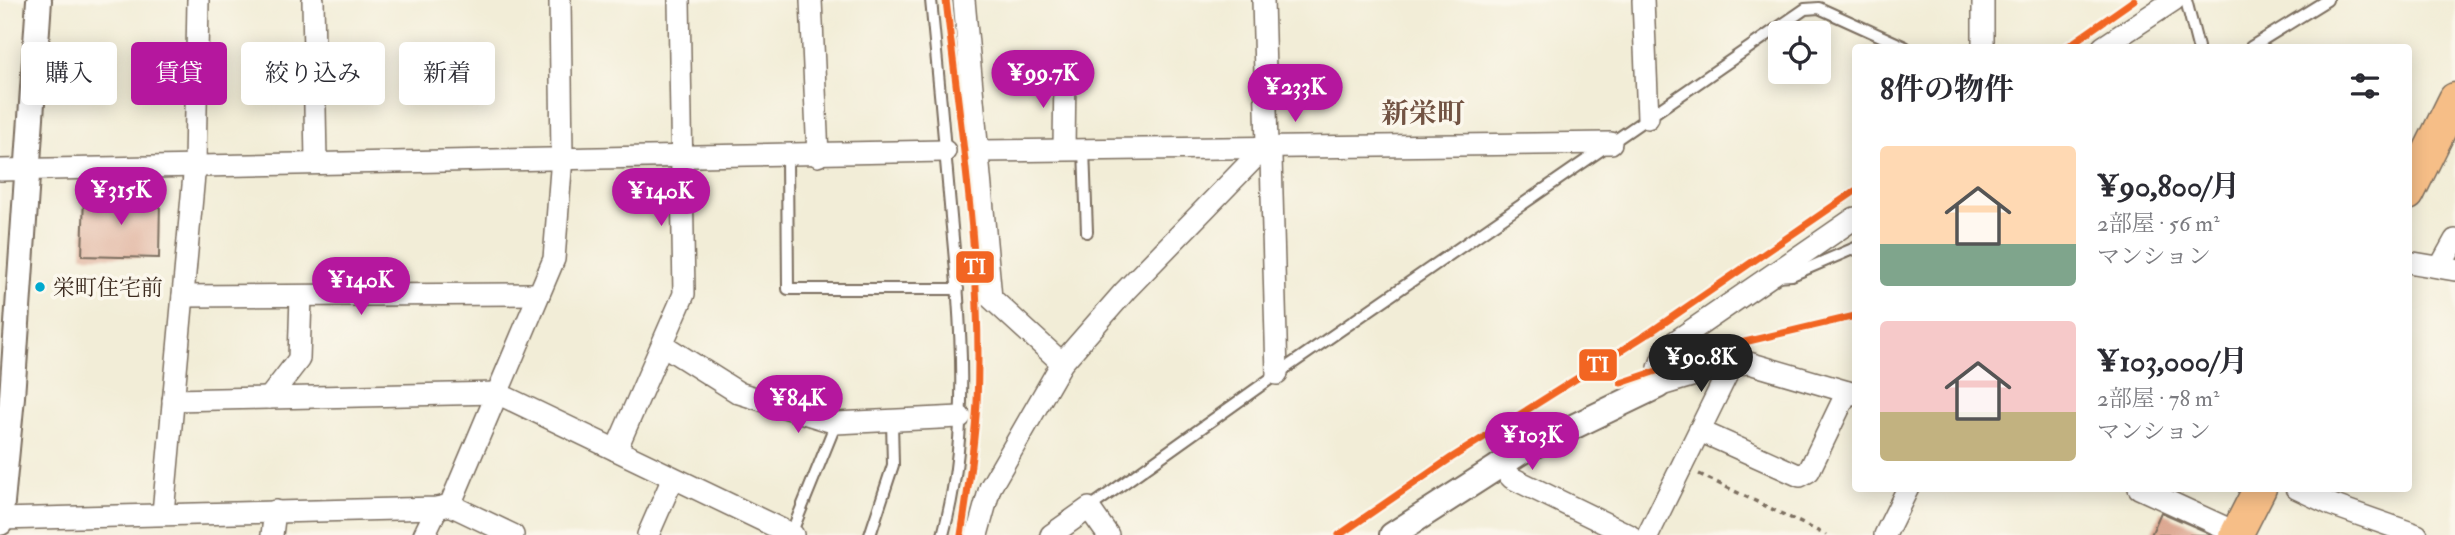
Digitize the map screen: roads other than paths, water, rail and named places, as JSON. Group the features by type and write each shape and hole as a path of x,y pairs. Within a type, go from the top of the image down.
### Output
{"main road":[{"path":"2412,186 2455,99"},
{"path":"2236,534 2258,492"}],"street":[{"path":"39,0 29,168 0,520 163,513 443,507 513,535"},
{"path":"163,513 195,164 198,0"},
{"path":"313,0 316,162"},
{"path":"424,535 443,507 497,393 554,259 562,157 560,0"},
{"path":"616,450 684,294 679,0"},
{"path":"811,0 818,156"},
{"path":"964,0 991,298 1062,363"},
{"path":"1263,0 1277,374"},
{"path":"1643,0 1648,118"},
{"path":"1983,0 1983,44"},
{"path":"2108,44 2174,0"},
{"path":"1065,71 1074,149"},
{"path":"979,151 1611,142"},
{"path":"977,535 989,488 1062,363 1125,291 1267,145"},
{"path":"0,170 562,157 788,157 945,151"},
{"path":"1658,386 1659,368 1666,348 1852,220"},
{"path":"2412,263 2447,268 2455,240"},
{"path":"183,296 539,294"},
{"path":"269,398 299,359 301,296"},
{"path":"663,345 739,393 836,424 960,417"},
{"path":"1392,535 1499,464 1658,386 1732,364 1749,363 1851,393 1809,471 1800,476 1700,431"},
{"path":"1648,535 1732,364"},
{"path":"173,400 497,393 792,535"},
{"path":"1499,464 1512,478 1629,535"},
{"path":"648,535 673,478"},
{"path":"1885,535 1906,492"},
{"path":"2147,492 2236,534"},
{"path":"2304,492 2332,505 2417,535"},
{"path":"1051,535 1089,508 1108,535"},
{"path":"272,535 275,511"}],"lane":[{"path":"930,0 958,289 960,417 950,508 943,535"},
{"path":"2186,0 2196,44"},
{"path":"2256,44 2327,0"},
{"path":"1089,508 1277,374 1810,7 1898,44"},
{"path":"1074,149 1087,232"},
{"path":"788,157 788,289 958,289"},
{"path":"1768,277 1792,275 1852,249"},
{"path":"870,535 894,465 892,421"},
{"path":"792,535 836,424"}],"place":[{"name":"栄町住宅前","path":"40,287"}],"district":[{"name":"新栄町","path":"1423,113"}]}
